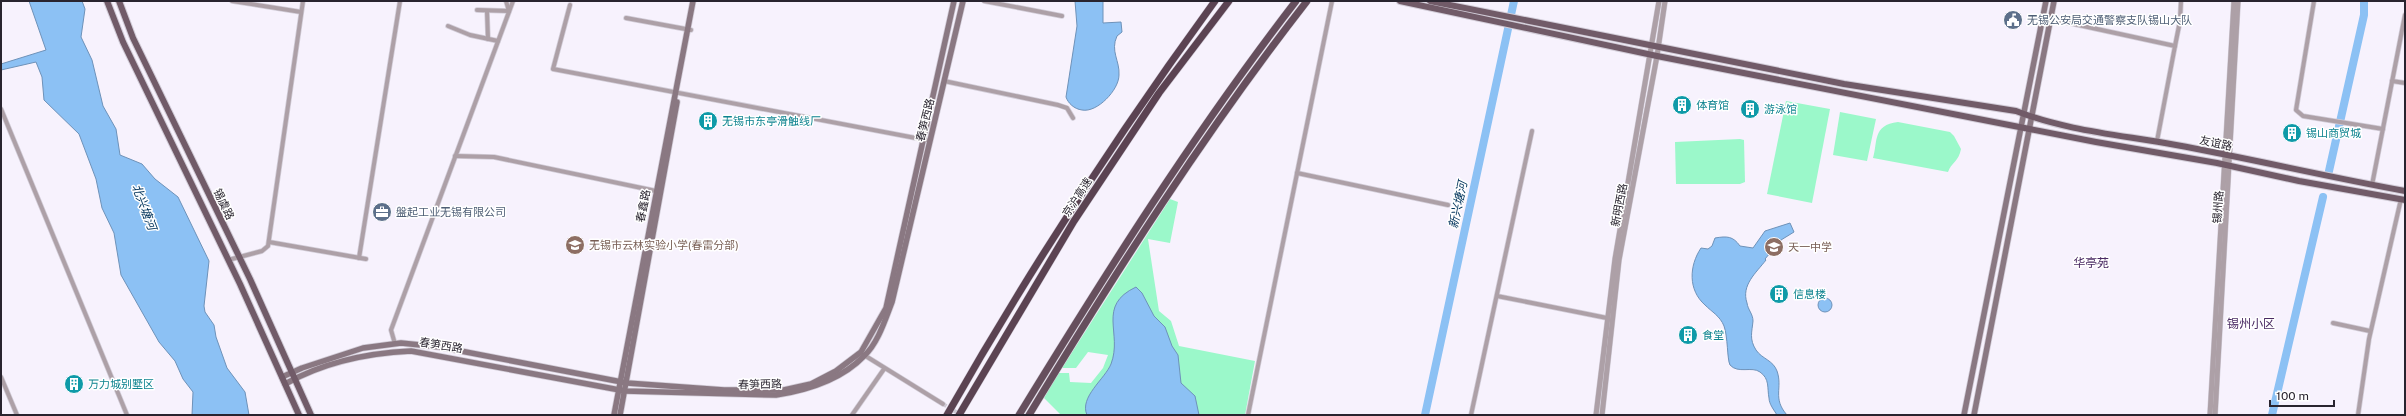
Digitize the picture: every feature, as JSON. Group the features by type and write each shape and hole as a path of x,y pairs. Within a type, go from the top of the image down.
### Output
{"highway":[{"name":"京沪高速","path":"947,415 990,338 1073,205 1215,1"},
{"name":"京沪高速","path":"959,415 1074,221 1159,93 1229,1"},
{"path":"1029,415 1100,298 1156,213 1307,1"},
{"path":"1019,415 1135,228 1220,104 1294,3"}],"main road":[{"name":"锡虞路","path":"107,1 126,49 228,260 299,415"},
{"name":"锡虞路","path":"119,1 133,38 239,257 311,415"},
{"name":"春鑫路","path":"624,383 693,1"},
{"name":"春鑫路","path":"689,29 696,1"},
{"name":"春笋西路","path":"282,377 292,372 363,348 395,344 440,347 624,383 724,390 784,390 811,384 836,371 863,354 886,308 954,1"},
{"name":"春笋西路","path":"285,384 332,364 376,353 411,351 623,390 776,395 799,391 821,384 841,374 863,354 879,333 892,302 963,1"},
{"name":"友谊路","path":"1400,1 1654,55 2020,125 2298,181 2403,199"},
{"name":"友谊路","path":"1430,1 1844,84 2022,114 2098,133 2157,141 2405,191"},
{"path":"1964,415 2022,114 2046,1"},
{"path":"1974,415 2054,1"},
{"name":"春鑫路","path":"620,415 656,191 677,92"},
{"name":"春鑫路","path":"614,415 623,390"}],"street":[{"path":"232,1 301,12"},
{"path":"228,260 262,251 268,246 303,1"},
{"path":"359,258 400,1"},
{"path":"506,1 509,11"},
{"path":"395,344 391,330 513,1"},
{"path":"984,1 999,2 1062,16"},
{"path":"1248,415 1332,1"},
{"name":"新明西路","path":"1602,415 1619,260 1654,55 1659,1"},
{"name":"新明西路","path":"1655,45 1665,1"},
{"path":"2157,141 2180,21 2180,1"},
{"name":"锡州路","path":"2215,415 2234,1"},
{"name":"锡州路","path":"2227,155 2238,1"},
{"path":"2314,1 2296,110 2303,116 2383,129"},
{"path":"570,5 553,69 930,141"},
{"path":"477,10 509,11"},
{"path":"487,11 488,39"},
{"path":"2372,185 2403,33 2405,15"},
{"path":"626,18 689,29"},
{"path":"2051,19 2175,46"},
{"path":"448,26 470,35 498,41"},
{"name":"新明西路","path":"1596,415 1615,259 1654,55"},
{"path":"944,81 1058,105 1067,108 1073,118"},
{"path":"2392,81 2405,83"},
{"path":"1,108 127,415"},
{"path":"1471,415 1532,131"},
{"path":"455,156 494,157 656,191"},
{"name":"锡州路","path":"2210,415 2227,166"},
{"path":"1297,174 1448,205"},
{"path":"2358,415 2370,331 2403,199"},
{"path":"269,242 366,259"},
{"path":"1497,296 1607,318"},
{"path":"2333,324 2370,331"},
{"path":"863,354 884,369 943,404"},
{"path":"852,415 884,369"},
{"path":"1,377 17,415"}],"green space":[{"path":"1786,101 1830,109 1812,203 1767,194"},
{"path":"1840,112 1876,119 1867,161 1833,155"},
{"path":"1898,122 1950,132 1954,136 1961,149 1959,156 1948,172 1873,158 1876,140 1880,130 1890,124"},
{"path":"1744,140 1745,182 1740,184 1676,184 1675,142"},
{"path":"1170,199 1178,202 1170,243 1148,239 1159,311 1171,321 1179,346 1255,361 1245,415 1061,415 1044,398 1058,373 1069,373 1070,382 1091,383 1103,368 1108,355 1088,352 1076,368 1062,368"}],"water":[{"name":"北兴塘河","path":"29,1 82,1 85,9 81,37 92,60 103,106 116,129 120,155 142,164 155,179 178,197 209,261 204,306 205,312 214,325 216,337 227,368 245,392 249,415 192,415 193,392 183,379 175,361 159,342 121,275 114,233 102,208 96,179 79,134 44,100 42,77 36,62 1,70 1,64 46,50"},
{"path":"1075,1 1103,1 1103,23 1121,22 1122,32 1117,36 1114,46 1119,70 1118,81 1106,99 1094,108 1088,110 1082,110 1074,107 1066,97 1077,26"},
{"path":"1790,223 1794,232 1781,240 1765,259 1766,260 1750,280 1746,291 1748,305 1753,319 1752,342 1758,353 1773,364 1779,377 1780,403 1787,415 1777,415 1770,402 1768,384 1763,375 1757,370 1741,370 1733,368 1730,365 1724,326 1718,317 1699,299 1693,285 1692,278 1694,262 1701,248 1708,249 1712,246 1715,238 1729,238 1735,240 1740,246 1753,248 1765,231"},
{"path":"1136,287 1142,293 1154,316 1165,327 1172,346 1178,355 1181,383 1195,396 1199,415 1087,415 1085,408 1089,395 1108,370 1114,353 1113,321 1117,303 1124,294"},
{"path":"1825,298 1830,300 1832,305 1830,310 1825,312 1820,310 1818,305 1820,300"}],"waterway":[{"name":"新兴塘河","path":"1425,415 1514,1"},
{"path":"2329,171 2364,15 2364,1"},
{"path":"2272,415 2323,197"}],"tunnel":[{"path":"943,404 961,415"}],"place":[{"name":"无锡公安局交通警察支队锡山大队","path":"2013,20"},
{"name":"体育馆","path":"1682,105"},
{"name":"游泳馆","path":"1750,109"},
{"name":"无锡市东亭滑触线厂","path":"708,121"},
{"name":"锡山商贸城","path":"2292,133"},
{"name":"盤起工业无锡有限公司","path":"382,212"},
{"name":"无锡市云林实验小学(春雷分部)","path":"575,245"},
{"name":"天一中学","path":"1774,247"},
{"name":"信息楼","path":"1779,294"},
{"name":"食堂","path":"1688,335"},
{"name":"万力城别墅区","path":"74,384"}],"district":[{"name":"华亭苑","path":"2091,263"},
{"name":"锡州小区","path":"2251,324"}]}
